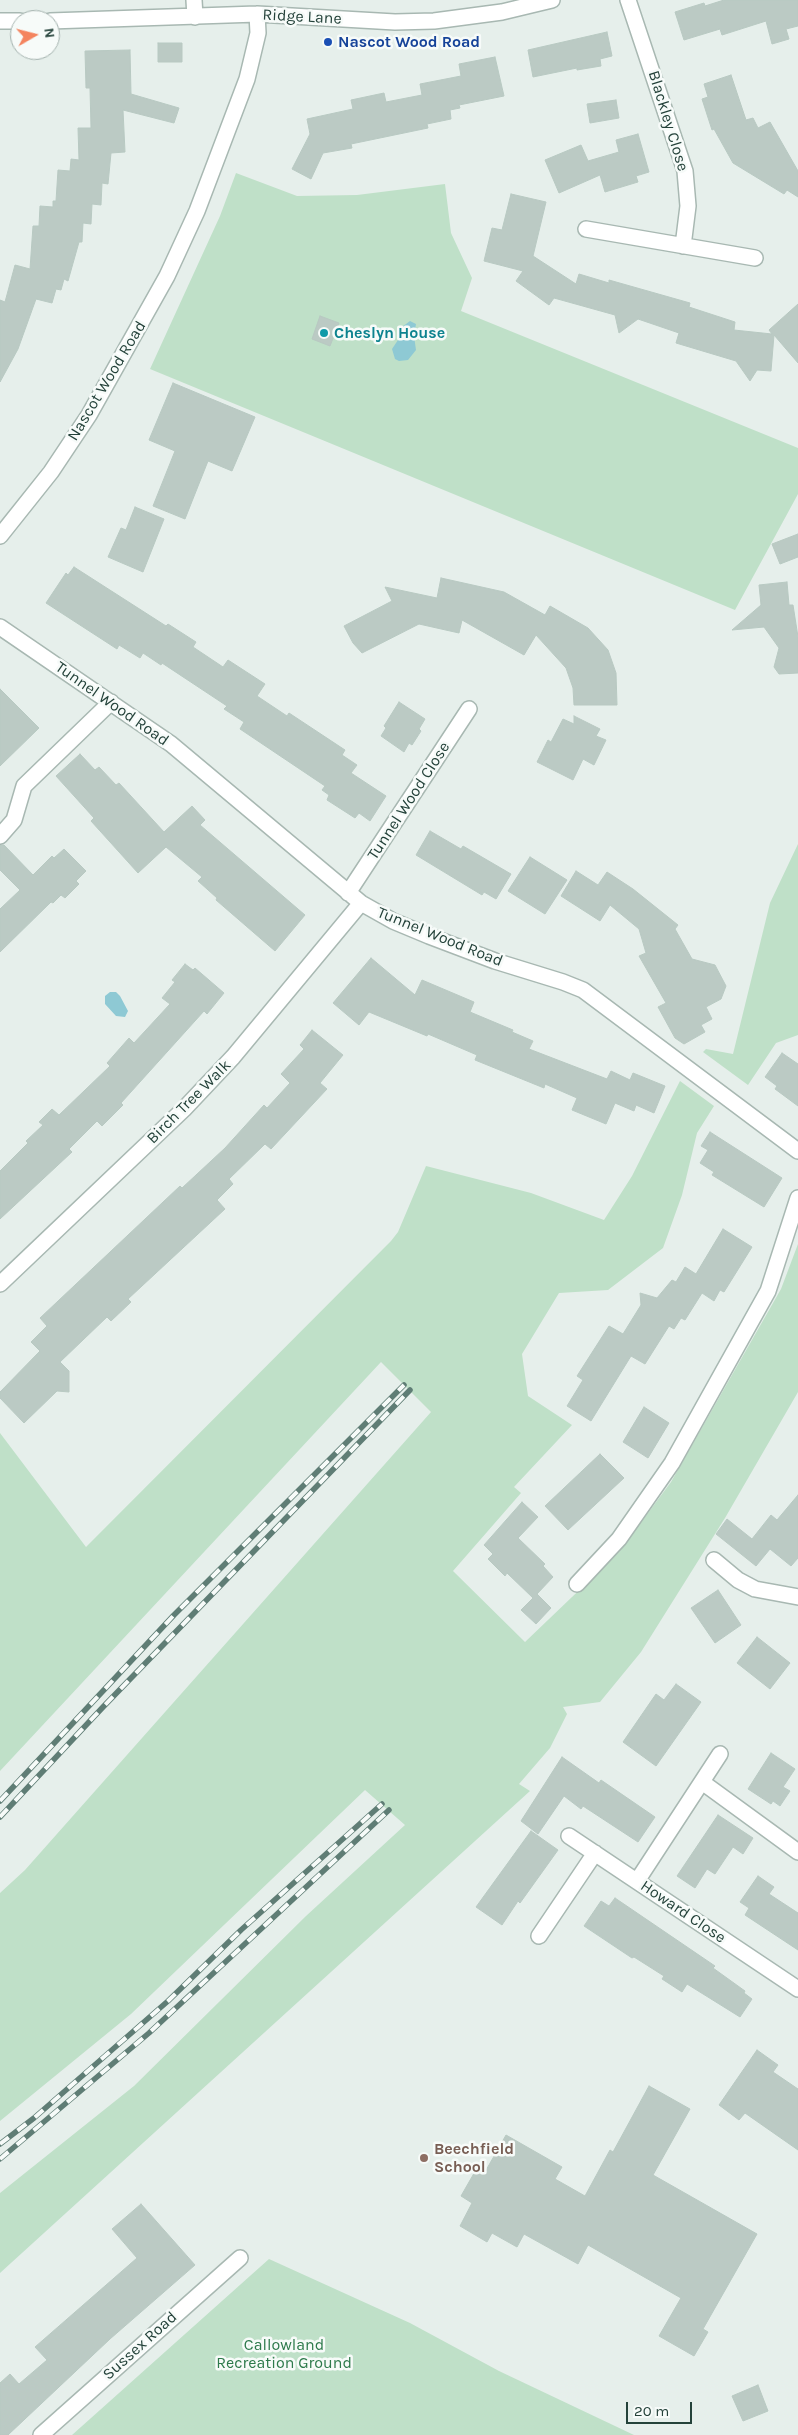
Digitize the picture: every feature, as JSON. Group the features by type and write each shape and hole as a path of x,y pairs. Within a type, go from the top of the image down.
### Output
{"street":[{"path":"194,0 195,17"},
{"name":"Ridge Lane","path":"60,21 257,14 395,22 434,21 502,12 552,0"},
{"name":"Blackley Close","path":"628,0 685,171 688,206 683,246"},
{"name":"Nascot Wood Road","path":"0,536 51,472 89,415 167,276 201,202 247,79 258,33 257,14"},
{"path":"586,229 755,258"},
{"path":"0,513 12,523"},
{"name":"Tunnel Wood Road","path":"0,628 171,744 361,904 392,921 429,936 495,961 583,990 798,1150"},
{"path":"0,836 14,820 24,786 111,702"},
{"name":"Tunnel Wood Close","path":"348,893 469,709"},
{"name":"Birch Tree Walk","path":"0,1284 184,1109 233,1057 361,904"},
{"path":"578,1584 619,1539 672,1463 768,1291 798,1198"},
{"path":"714,1560 738,1580 755,1589 798,1597"},
{"path":"637,1881 720,1754"},
{"path":"702,1782 798,1852"},
{"name":"Howard Close","path":"568,1836 798,1989"},
{"path":"538,1936 595,1853"},
{"name":"Sussex Road","path":"41,2435 240,2258"}],"green space":[{"path":"236,173 297,196 357,195 445,184 451,233 472,278 461,311 798,448 798,494 735,610 150,369 220,216"},
{"path":"798,844 798,1035 776,1043 748,1085 703,1052 706,1049 733,1054 770,903"},
{"path":"680,1081 714,1106 697,1133 682,1195 663,1248 608,1290 559,1293 522,1354 528,1396 572,1425 514,1487 521,1493 453,1571 525,1642 619,1552 671,1482 781,1289 798,1244 798,1392 725,1518 641,1652 600,1702 563,1707 567,1714 550,1748 519,1784 530,1791 0,2273 0,2193 134,2086 306,1916 405,1825 365,1790 131,2014 0,2121 0,1893 25,1870 431,1412 381,1362 0,1771 0,1433 86,1547 391,1241 398,1232 426,1166 531,1193 604,1220 632,1176"},
{"name":"Callowland Recreation Ground","path":"269,2259 410,2323 499,2371 634,2435 72,2435"}],"water":[{"path":"410,321 416,324 414,336 416,350 408,360 399,361 395,359 392,349 400,337 402,327"},
{"path":"110,992 116,992 120,996 128,1011 125,1017 116,1016 105,1004 105,996"}],"building":[{"path":"724,0 798,0 798,26 786,29 789,39 772,44 766,21 722,35 720,29 684,40 675,12 704,3 705,6"},
{"path":"607,32 612,56 600,59 601,66 577,70 577,68 533,77 528,50"},
{"path":"158,43 182,43 182,62 158,62"},
{"path":"130,50 131,94 179,108 174,123 123,110 125,152 111,153 108,184 102,183 101,205 92,204 91,224 83,223 82,242 79,242 68,281 64,279 61,290 56,289 52,303 36,299 18,349 0,382 0,300 5,302 15,265 30,269 33,226 39,226 40,206 53,207 53,201 56,201 58,170 70,171 71,159 79,160 78,128 91,128 90,88 86,88 85,51"},
{"path":"495,57 504,96 459,105 460,108 450,110 451,119 427,124 428,128 351,144 352,148 323,153 311,179 292,169 310,134 307,119 353,109 351,100 384,93 386,102 422,95 420,84 461,76 459,64"},
{"path":"731,75 746,120 753,118 758,128 770,122 798,171 798,197 787,190 784,194 733,163 714,129 712,130 702,99 708,97 704,84"},
{"path":"616,100 619,118 590,123 587,104"},
{"path":"638,134 649,172 636,176 638,182 605,192 600,175 559,193 545,160 581,145 588,161 619,152 616,140"},
{"path":"511,194 546,202 533,256 576,284 579,274 609,283 609,280 690,303 689,307 735,322 734,330 772,334 769,330 798,304 798,363 774,335 771,371 757,370 750,381 736,361 676,343 679,333 638,319 619,333 615,315 554,298 549,305 516,281 523,271 484,261 492,228 502,230"},
{"path":"320,316 339,323 330,346 312,339"},
{"path":"173,383 255,417 232,471 208,461 185,519 153,506 175,451 149,440"},
{"path":"135,507 164,519 143,572 108,557 121,528 126,530"},
{"path":"798,534 798,557 780,564 772,544"},
{"path":"74,567 166,626 168,624 196,642 193,647 223,667 228,660 265,684 257,696 287,716 289,713 345,750 342,755 357,765 351,773 386,796 370,821 359,813 355,818 327,800 329,795 322,790 325,786 240,729 244,722 224,709 227,706 162,663 161,665 143,653 140,658 119,645 117,649 46,603 66,573 68,575"},
{"path":"441,578 504,592 545,615 550,606 588,628 608,650 616,673 617,705 574,705 573,688 566,668 536,635 524,655 462,620 459,633 419,624 362,653 353,643 344,626 392,601 385,587 437,598"},
{"path":"787,582 789,605 793,605 798,637 798,673 779,674 774,667 779,648 764,627 732,630 761,605 759,585"},
{"path":"0,689 39,728 0,766"},
{"path":"399,702 425,719 419,729 421,731 412,745 409,743 404,752 381,736 386,728 384,726"},
{"path":"574,716 600,729 596,736 606,740 594,765 583,759 573,780 537,762 548,740 551,742 563,719 574,724"},
{"path":"80,754 95,770 99,767 116,785 119,783 164,832 192,806 205,820 200,825 305,915 275,951 216,900 217,898 198,881 202,877 166,847 138,873 91,821 94,818 56,776"},
{"path":"430,831 461,849 463,846 511,874 496,899 484,892 482,895 416,855"},
{"path":"0,845 4,845 33,875 52,856 54,858 64,849 86,871 76,881 79,884 65,898 61,895 53,903 51,902 0,952 0,909 20,890 0,870"},
{"path":"530,857 567,880 545,914 508,891"},
{"path":"576,871 598,885 607,872 633,889 678,925 675,929 692,959 715,965 726,986 721,999 706,1007 712,1019 701,1025 705,1032 684,1044 675,1038 658,1007 666,1003 639,956 646,953 639,929 610,905 600,921 561,896"},
{"path":"371,958 415,995 422,980 474,1002 470,1012 513,1030 512,1032 533,1041 529,1049 607,1079 611,1071 630,1080 633,1073 665,1086 654,1113 636,1105 634,1111 615,1103 606,1124 572,1110 577,1098 545,1084 544,1088 475,1060 477,1055 428,1034 427,1036 369,1012 359,1025 333,1003"},
{"path":"185,964 193,970 195,968 224,993 207,1014 204,1011 121,1103 123,1105 102,1126 97,1121 69,1149 72,1152 0,1219 0,1171 28,1143 26,1141 43,1125 39,1122 52,1109 59,1115 110,1066 107,1063 129,1038 134,1043 170,1004 162,998 175,982 172,980"},
{"path":"312,1030 343,1055 320,1083 327,1089 271,1149 265,1144 229,1179 233,1184 217,1200 225,1209 128,1299 131,1302 111,1321 107,1317 60,1362 69,1371 69,1392 57,1391 24,1423 0,1398 0,1392 40,1351 31,1342 47,1326 40,1318 180,1186 182,1188 225,1148 264,1105 267,1108 290,1083 281,1074 304,1049 300,1045"},
{"path":"782,1053 798,1064 798,1106 775,1089 777,1086 765,1077"},
{"path":"710,1132 782,1178 764,1207 712,1175 714,1172 700,1163 708,1150 701,1146"},
{"path":"723,1229 752,1247 724,1292 720,1290 714,1301 702,1293 685,1320 681,1318 674,1329 669,1326 645,1364 631,1356 591,1421 567,1406 583,1380 577,1376 609,1326 623,1334 641,1305 640,1293 657,1298 672,1280 676,1282 685,1267 696,1274"},
{"path":"644,1407 669,1423 648,1458 623,1442"},
{"path":"600,1454 624,1478 568,1530 545,1506"},
{"path":"798,1495 798,1558 791,1566 770,1549 756,1566 716,1534 727,1519 752,1539 771,1515 777,1520"},
{"path":"522,1502 538,1517 518,1538 545,1564 543,1566 553,1577 537,1594 551,1608 536,1624 521,1610 533,1598 507,1573 505,1576 488,1559 493,1554 484,1545"},
{"path":"718,1590 741,1625 715,1643 691,1608"},
{"path":"757,1637 790,1663 770,1689 737,1663"},
{"path":"676,1684 701,1702 656,1766 623,1742 656,1694 664,1700"},
{"path":"771,1753 795,1769 783,1787 790,1791 780,1806 773,1801 771,1804 748,1789"},
{"path":"562,1757 599,1783 601,1780 655,1817 638,1842 583,1806 581,1809 564,1796 538,1834 521,1821"},
{"path":"718,1815 753,1838 743,1854 733,1847 715,1874 707,1869 695,1888 677,1876"},
{"path":"531,1831 558,1850 520,1903 518,1901 502,1925 476,1907"},
{"path":"758,1876 774,1887 769,1894 798,1913 798,1950 745,1915 749,1908 740,1902"},
{"path":"615,1898 715,1966 713,1968 745,1991 744,1993 752,1999 740,2017 687,1984 682,1992 662,1979 664,1976 634,1957 632,1958 584,1926 601,1901 609,1906"},
{"path":"757,2050 778,2065 773,2072 798,2089 798,2150 745,2113 739,2120 719,2105"},
{"path":"649,2086 690,2109 653,2175 757,2234 703,2329 708,2332 694,2356 659,2336 681,2298 588,2245 578,2264 524,2234 517,2247 492,2233 487,2242 460,2226 472,2203 461,2196 477,2168 485,2172 506,2135 562,2167 555,2179 585,2196 610,2150 613,2152"},
{"path":"141,2204 195,2265 110,2339 8,2435 0,2435 0,2383 10,2374 19,2384 47,2360 35,2347 137,2258 112,2229"},
{"path":"758,2385 768,2411 743,2421 732,2396"}],"railway":[{"path":"0,1801 174,1615 404,1385"},
{"path":"0,1817 103,1707 410,1390"},
{"path":"0,2144 34,2118 168,2001 241,1930 382,1804"},
{"path":"0,2159 149,2033 389,1810"}],"place":[{"name":"Nascot Wood Road","path":"328,42"},
{"name":"Cheslyn House","path":"324,333"},
{"name":"Beechfield School","path":"424,2158"}]}
